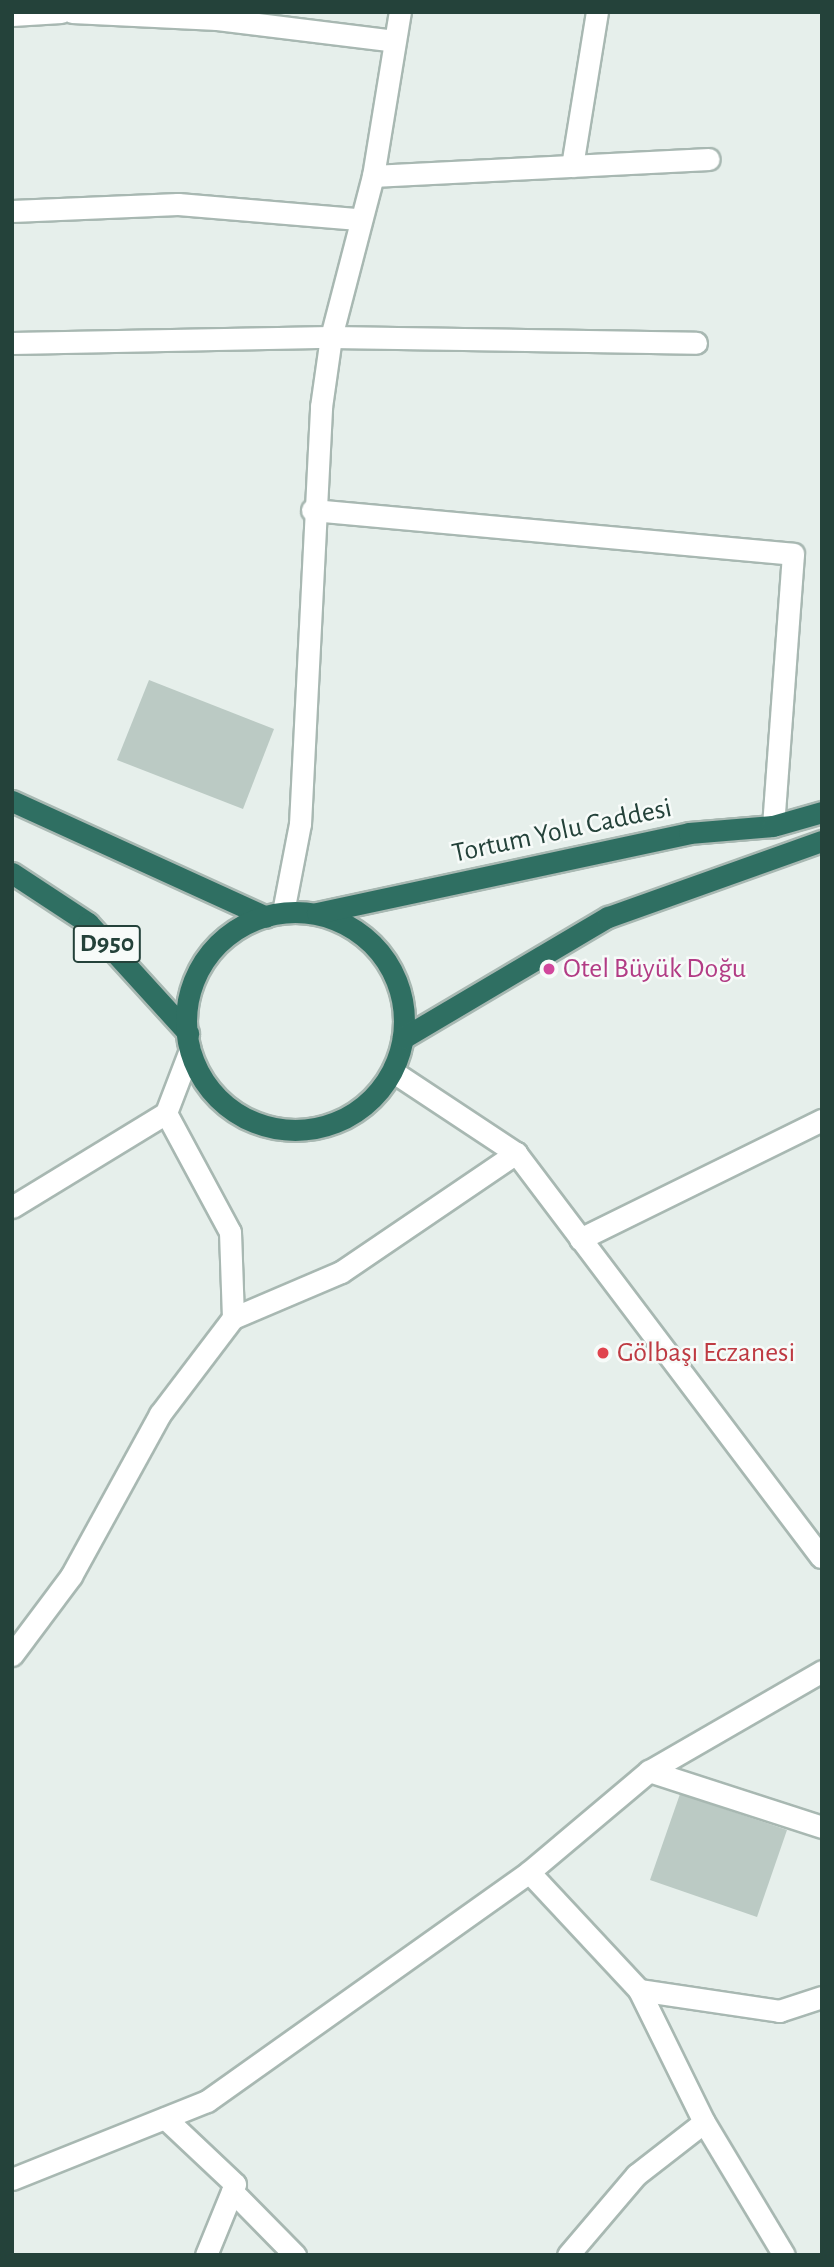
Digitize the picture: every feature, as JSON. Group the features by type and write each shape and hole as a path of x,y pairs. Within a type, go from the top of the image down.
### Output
{"highway":[{"name":"Tortum Yolu Caddesi","path":"12,800 274,914"},
{"name":"Tortum Yolu Caddesi","path":"189,1041 191,988 205,960 226,937 274,914 314,913 689,832 773,826 822,812"},
{"path":"404,1038 608,917 822,841"},
{"name":"Tortum Yolu Caddesi","path":"12,873 88,923 189,1041 222,1103 278,1129 312,1129 344,1119 373,1099 393,1071 404,1038 404,1004 393,972 374,944 346,924 314,913"}],"street":[{"path":"12,15 61,12"},
{"path":"72,12 217,19 395,41"},
{"path":"274,914 300,824 312,510 331,337 358,219 373,176 400,12"},
{"path":"572,166 597,12"},
{"path":"373,176 709,159"},
{"path":"12,211 178,204 358,219"},
{"path":"12,343 331,337 696,344"},
{"path":"312,510 793,554 773,826"},
{"path":"12,1207 166,1113 189,1041"},
{"path":"393,1071 516,1153 821,1557"},
{"path":"166,1113 230,1232 233,1318"},
{"path":"580,1238 822,1120"},
{"path":"12,1655 71,1576 160,1414 233,1318 341,1272 516,1153"},
{"path":"12,2179 207,2101 529,1872 649,1771 822,1671"},
{"path":"649,1771 822,1827"},
{"path":"529,1872 639,1990 704,2122 784,2255"},
{"path":"639,1990 779,2011 822,1997"},
{"path":"165,2118 235,2184 206,2255"},
{"path":"568,2255 636,2175 704,2122"},
{"path":"232,2191 295,2255"}],"building":[{"path":"149,680 274,729 243,809 117,760"},
{"path":"680,1794 787,1830 757,1917 650,1880"}],"place":[{"name":"Otel Büyük Doğu","path":"549,969"},
{"name":"Gölbaşı Eczanesi","path":"603,1353"}]}
